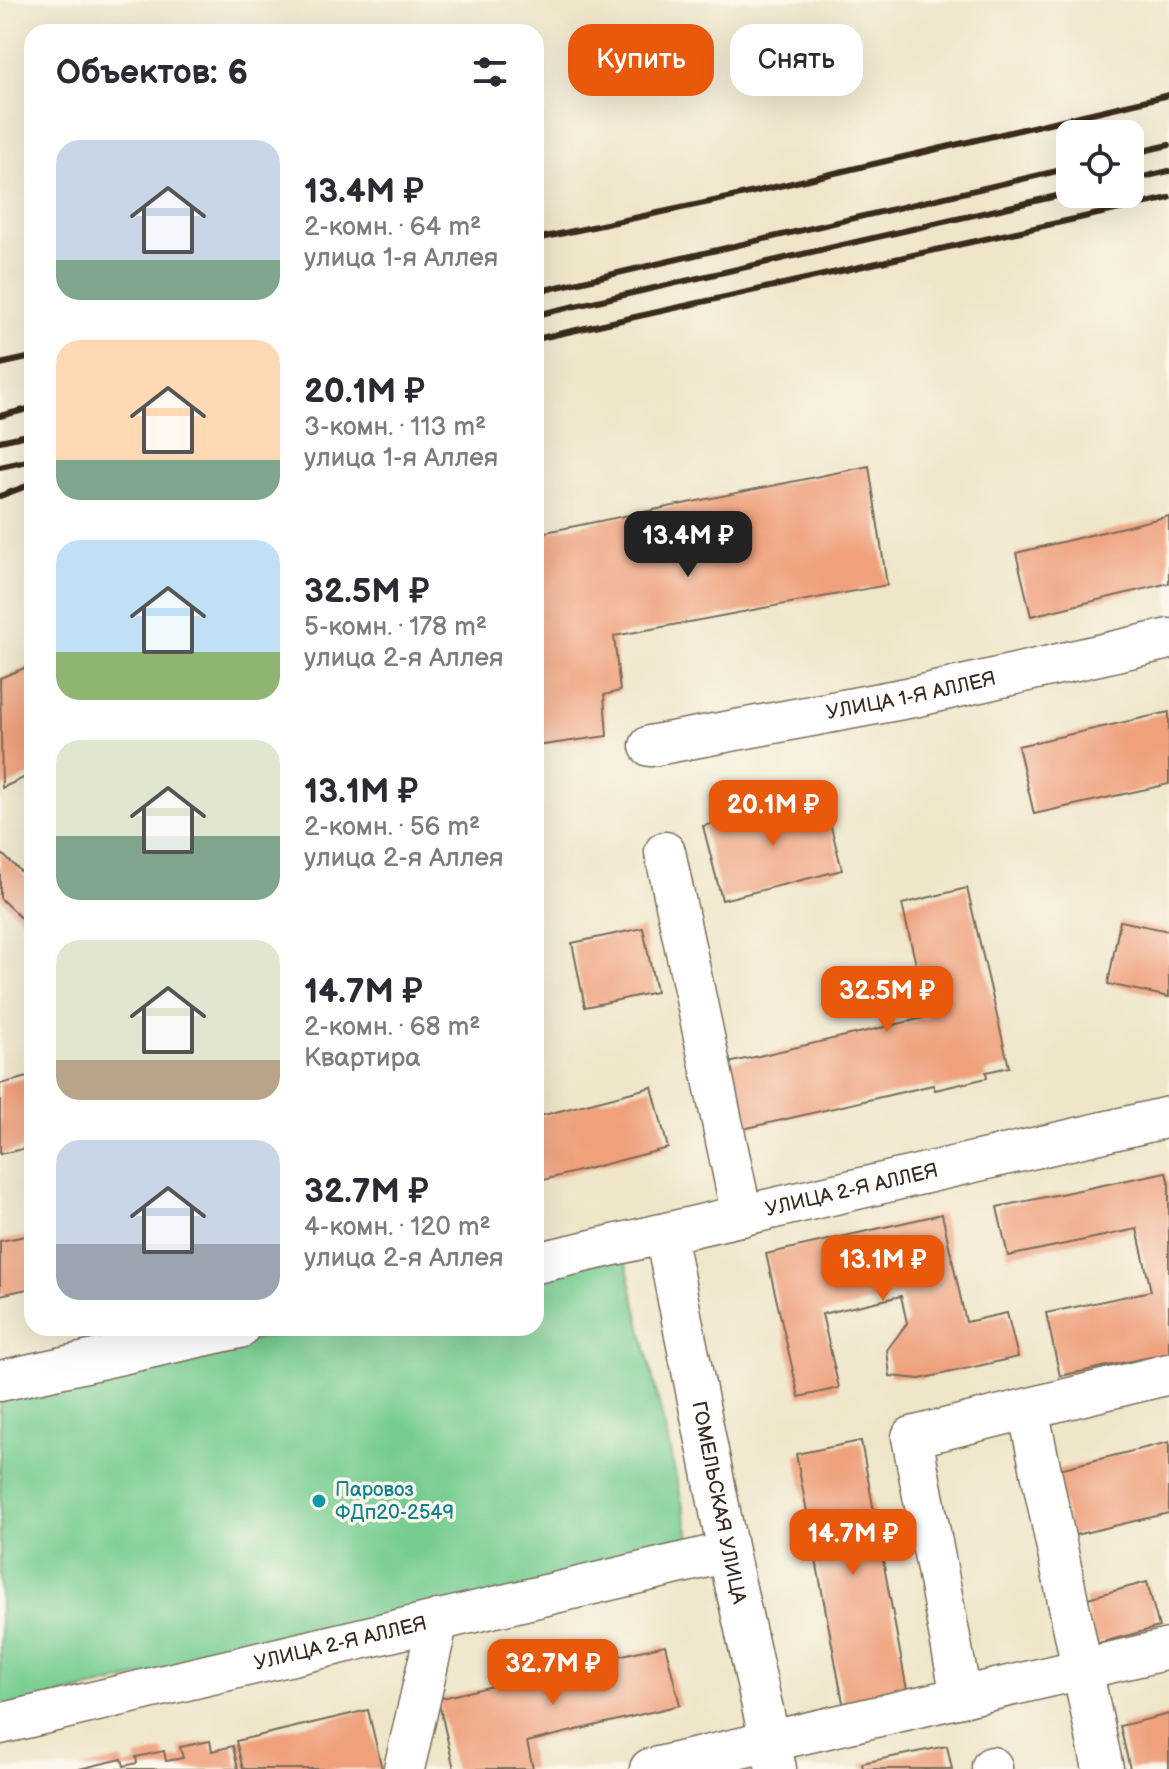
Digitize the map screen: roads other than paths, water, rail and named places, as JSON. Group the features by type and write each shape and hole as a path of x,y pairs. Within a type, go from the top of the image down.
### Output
{"street":[{"name":"УЛИЦА 1-Я АЛЛЕЯ","path":"650,746 918,696 1169,639"},
{"path":"665,852 742,1216"},
{"name":"УЛИЦА 2-Я АЛЛЕЯ","path":"544,1261 1169,1117"},
{"name":"ГОМЕЛЬСКАЯ УЛИЦА","path":"665,1234 728,1552 773,1755"},
{"path":"0,1381 203,1336"},
{"path":"961,1696 912,1437 1169,1374"},
{"path":"1028,1409 1103,1769"},
{"name":"УЛИЦА 2-Я АЛЛЕЯ","path":"0,1724 728,1552"},
{"path":"404,1769 438,1620"},
{"path":"650,1769 773,1755 961,1696 1169,1649"}],"railway":[{"path":"544,237 728,198 1169,95"},
{"path":"1144,151 1169,145"},
{"path":"544,290 1056,171"},
{"path":"1144,177 1169,171"},
{"path":"544,313 1056,196"},
{"path":"544,337 1169,198"},
{"path":"0,364 24,359"},
{"path":"0,416 24,410"},
{"path":"0,441 24,436"},
{"path":"0,467 24,462"},
{"path":"0,496 24,487"}],"place":[{"name":"Паровоз ФДп20-2549","path":"319,1501"}]}
